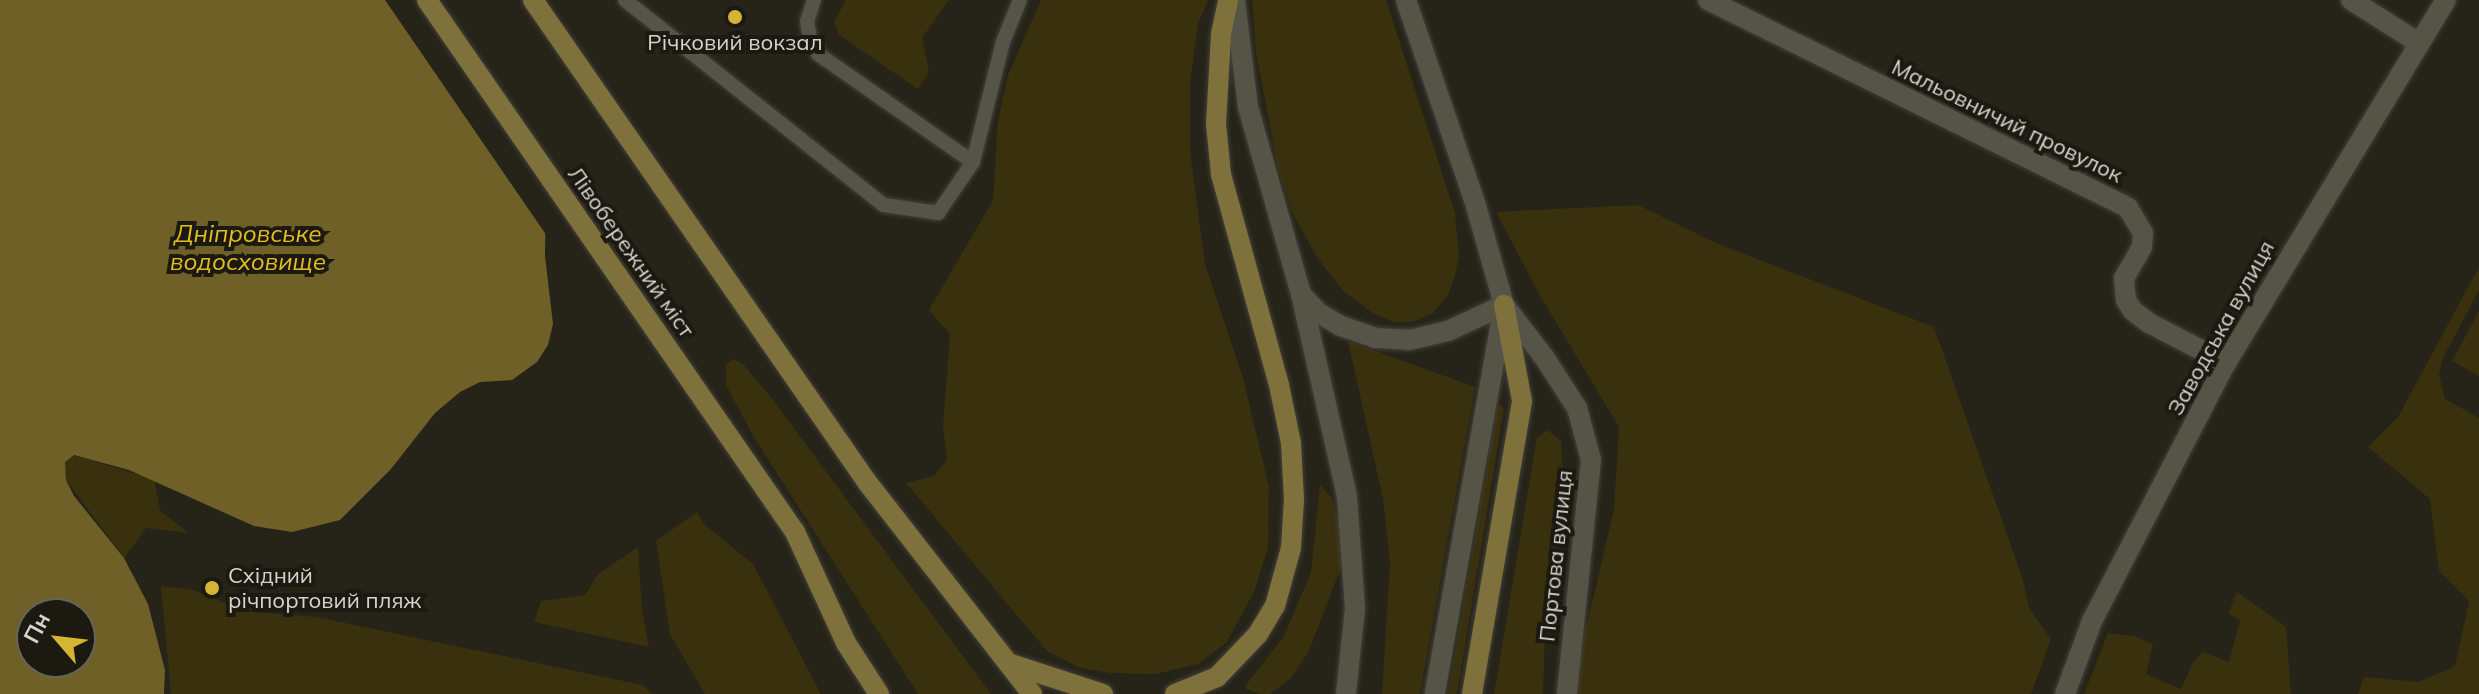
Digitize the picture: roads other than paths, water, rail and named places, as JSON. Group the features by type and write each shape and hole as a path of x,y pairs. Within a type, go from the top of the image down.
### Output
{"main road":[{"name":"Лівобережний міст","path":"427,0 795,532 846,643"},
{"path":"533,0 867,482 1032,694"},
{"path":"1175,694 1217,677 1258,634 1275,606 1291,548 1294,499 1291,443 1279,385 1221,174 1216,124 1221,34 1228,0"},
{"path":"1472,694 1522,401 1504,305"},
{"path":"846,643 862,694"},
{"path":"846,643 879,694"},
{"path":"1006,663 1103,694"}],"street":[{"path":"1235,0 1248,107 1301,294 1347,497 1355,608 1346,694"},
{"path":"1406,0 1476,206 1504,305 1435,694"},
{"name":"Мальовничий провулок","path":"1708,0 2128,208 2143,233 2142,247 2124,278 2126,300 2133,311 2149,323 2226,363"},
{"path":"2351,0 2419,43"},
{"name":"Заводська вулиця","path":"2065,694 2092,621 2226,363 2446,0"},
{"path":"1301,294 1319,313 1341,326 1375,338 1409,340 1448,331 1504,305"},
{"name":"Портова вулиця","path":"1504,305 1577,408 1591,460 1567,694"}],"lane":[{"path":"625,0 627,5 884,205 938,213 973,162 1003,42 1020,0"},
{"path":"814,0 807,21 810,38 818,54 973,162"}],"water":[{"name":"Дніпровське водосховище","path":"0,0 536,0 546,181 545,256 553,324 548,345 537,362 512,380 480,382 460,392 435,413 391,469 340,520 292,532 254,526 129,470 74,455 65,462 66,480 74,496 124,558 148,604 165,670 164,694 0,694"}],"place":[{"name":"Річковий вокзал","path":"735,17"},
{"name":"Східний річпортовий пляж","path":"212,588"}]}
